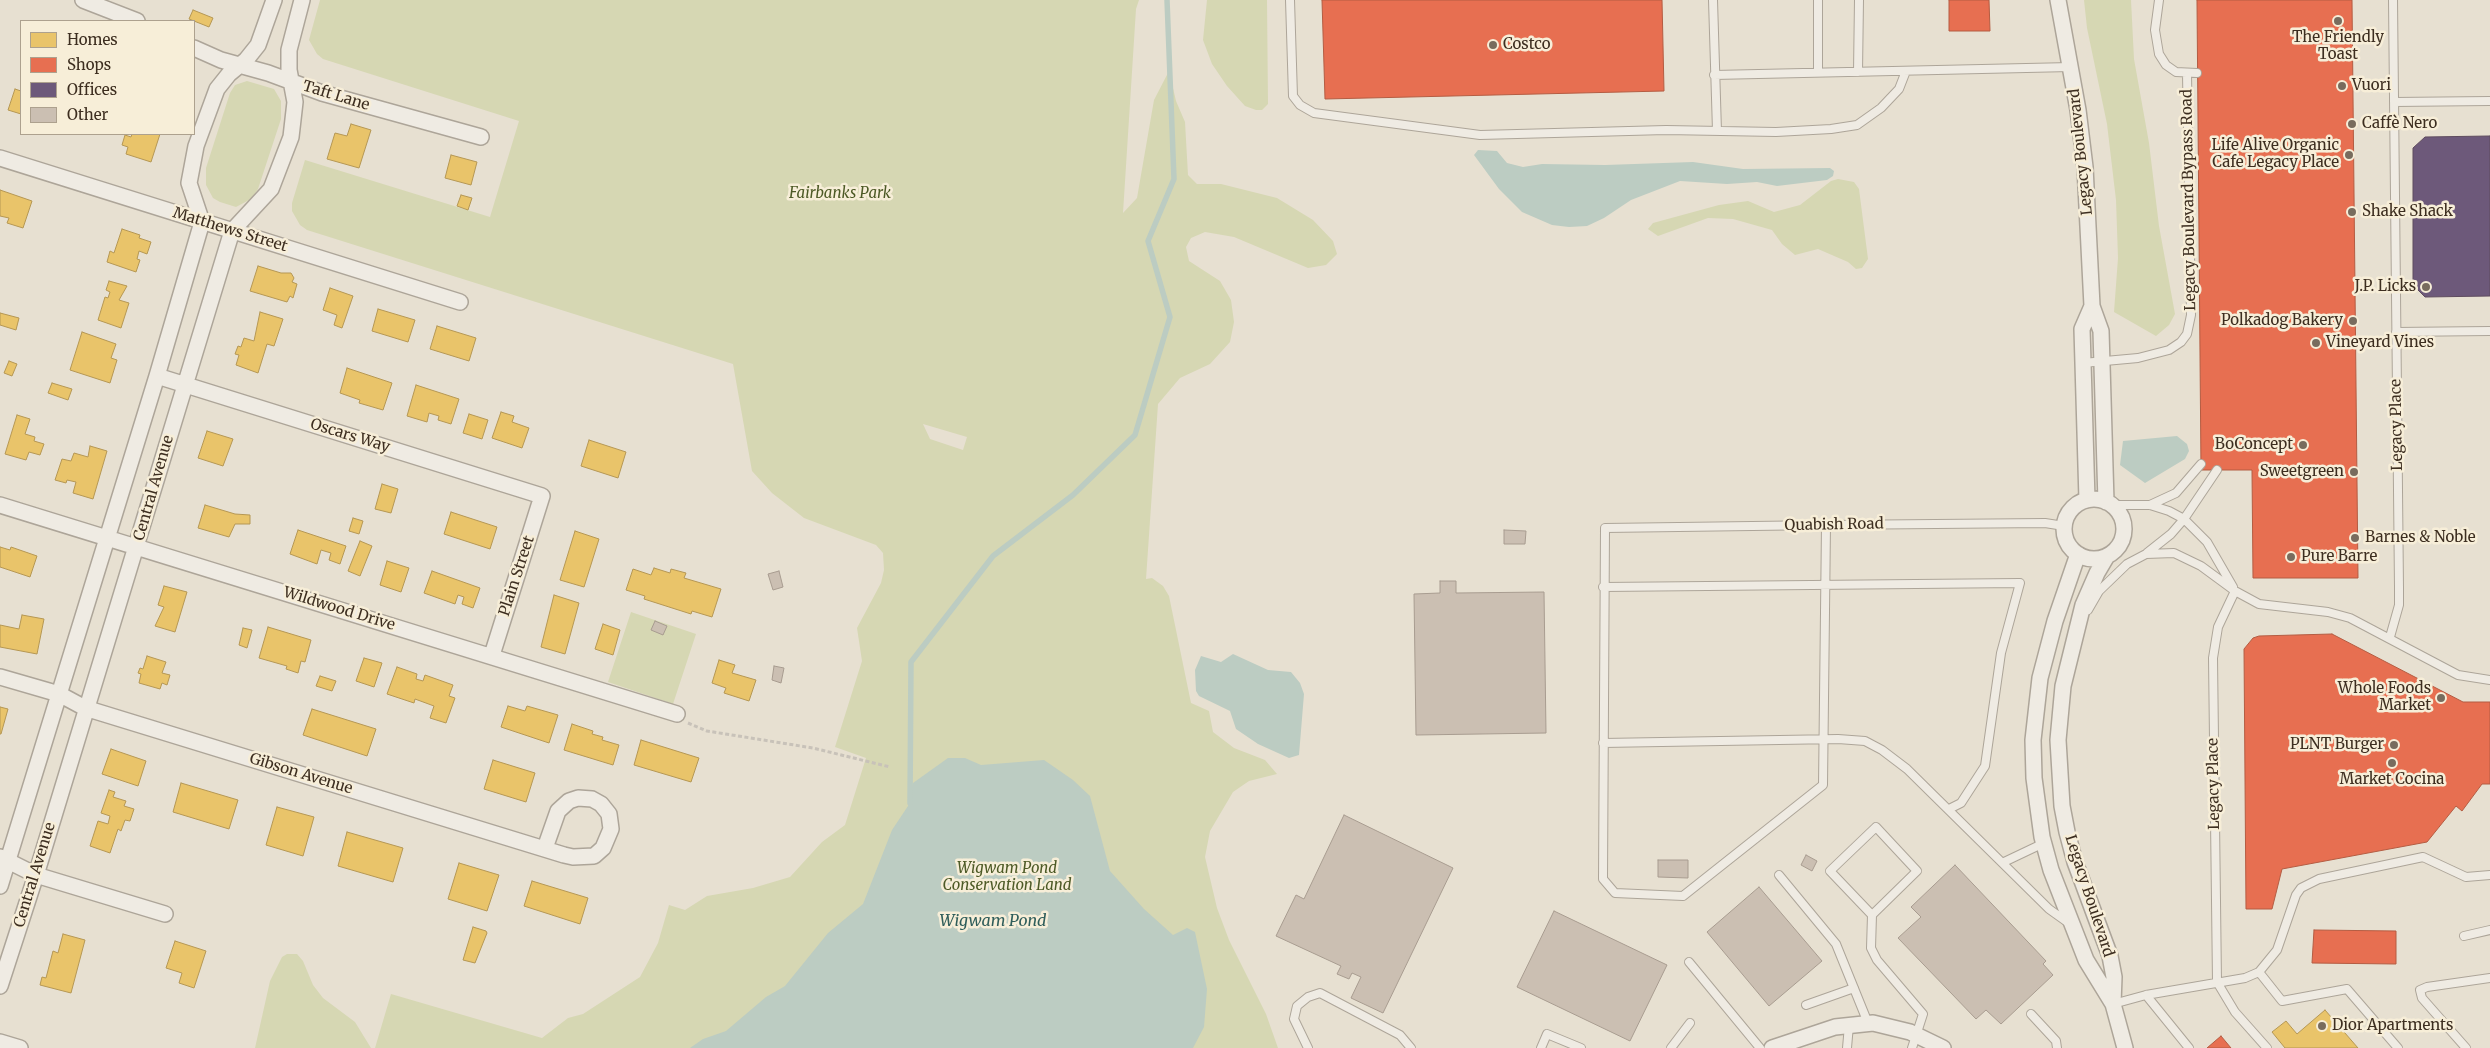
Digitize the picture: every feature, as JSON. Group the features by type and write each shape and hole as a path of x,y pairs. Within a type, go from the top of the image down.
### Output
{"street":[{"path":"83,0 134,20"},
{"path":"202,222 189,183 192,162 217,90 222,81 258,45 274,0"},
{"name":"Central Avenue","path":"0,986 36,875 232,231 244,217 266,198 279,173 295,114 289,50 302,0"},
{"name":"Legacy Boulevard","path":"2058,0 2071,68 2085,167 2092,306 2101,331 2109,503"},
{"name":"Taft Lane","path":"195,48 239,66 322,93 481,137"},
{"name":"Matthews Street","path":"0,158 460,302"},
{"name":"Central Avenue","path":"0,886 4,859 60,694 202,222"},
{"name":"Legacy Boulevard","path":"2087,500 2082,329 2092,306"},
{"name":"Oscars Way","path":"157,376 542,496"},
{"name":"Plain Street","path":"492,655 542,496"},
{"path":"2087,500 2109,503 2122,519 2124,532 2117,548 2107,556 2092,559 2078,554 2067,542 2064,526 2071,509 2087,500"},
{"name":"Wildwood Drive","path":"0,505 492,655 677,714"},
{"name":"Legacy Boulevard","path":"2078,554 2046,651 2035,707 2033,740 2034,778 2044,843 2051,870 2086,960 2113,1004 2125,1048"},
{"name":"Legacy Boulevard","path":"2107,556 2088,591 2075,634 2063,686 2058,740 2062,806 2075,862 2110,956 2114,977 2113,1004"},
{"name":"Gibson Avenue","path":"0,677 60,694 86,708 545,848 581,858 594,856 602,848 611,829 609,814 596,801 582,798 569,801 561,807 545,848"},
{"path":"4,859 36,875 165,914"},
{"path":"1772,1048 1807,1034 1868,1023 1891,1026 1914,1041 1942,1048"},
{"path":"0,1042 20,1048"}],"lane":[{"path":"1290,0 1293,96 1300,104 1314,113 1480,135 1666,130 1776,132 1831,129 1857,125 1881,108 1898,89 1906,71"},
{"path":"1713,0 1716,131"},
{"path":"1818,0 1818,72"},
{"path":"1858,0 1858,72"},
{"path":"2159,0 2156,30 2158,54 2176,72 2198,73"},
{"name":"Legacy Place","path":"2390,637 2399,605 2393,0"},
{"path":"1714,75 2071,68"},
{"name":"Legacy Boulevard Bypass Road","path":"2084,364 2138,358 2169,350 2181,342 2190,325 2187,74"},
{"path":"2394,102 2490,101"},
{"path":"2396,332 2490,331"},
{"path":"2150,505 2176,493 2201,464"},
{"path":"2075,634 2099,591 2127,564 2146,554 2171,534 2184,519 2217,470"},
{"path":"2109,503 2150,505 2169,511 2184,519 2207,542 2235,591"},
{"name":"Quabish Road","path":"1603,587 1605,528 2045,523 2064,526"},
{"path":"1826,525 1825,585 1823,740 1823,785 1683,896 1615,893 1603,879 1603,587 1825,585 2020,583 1998,669 1985,766 1961,803 1949,809"},
{"path":"2146,554 2162,552 2186,558 2235,591 2259,604 2328,612 2343,616 2390,637 2458,675 2490,680"},
{"name":"Legacy Place","path":"2216,982 2213,658 2218,626 2235,591"},
{"path":"1603,744 1823,740 1865,742 1882,750 1907,769 2004,862 2049,909 2072,926"},
{"path":"1872,914 1830,870 1876,828 1917,871 1872,914 1870,948 1876,960 1924,1014 1914,1041"},
{"path":"2004,862 2044,843"},
{"path":"2113,1004 2146,995 2245,978 2259,972 2277,950 2292,904 2301,888 2320,879 2414,857 2422,857 2466,877 2490,876"},
{"path":"1779,874 1836,944 1868,1023"},
{"path":"2464,936 2490,930"},
{"path":"1688,962 1760,1048"},
{"path":"2259,972 2282,1001 2347,989 2398,1048"},
{"path":"2466,1048 2422,998 2420,990 2427,987 2490,978"},
{"path":"2216,982 2232,1008 2267,1048"},
{"path":"1806,1005 1854,988"},
{"path":"1308,1048 1294,1019 1297,1006 1308,997 1320,993 1400,1035 1411,1048"},
{"path":"2146,995 2188,1048"},
{"path":"2031,1014 2056,1041 2057,1048"},
{"path":"1671,1048 1690,1023"},
{"path":"1847,1048 1849,1025"},
{"path":"1541,1048 1547,1034 1581,1048"}],"path":[{"path":"677,714 691,725 707,731 813,748 890,767"}],"green space":[{"path":"320,0 1139,0 1136,9 1123,213 1137,198 1154,100 1169,71 1176,101 1185,122 1188,175 1197,184 1221,184 1277,198 1313,220 1333,241 1337,254 1326,265 1308,268 1234,237 1205,232 1191,238 1186,247 1189,261 1220,281 1231,300 1234,322 1230,342 1210,364 1180,378 1158,404 1146,579 1152,578 1163,586 1169,596 1191,703 1209,711 1213,732 1234,748 1265,760 1277,774 1249,781 1233,792 1210,831 1205,857 1217,908 1229,940 1266,1014 1278,1048 375,1048 391,994 542,1038 568,1018 583,1014 640,977 658,943 669,905 685,910 707,896 753,888 790,877 822,842 845,825 866,758 835,747 862,661 857,628 881,583 884,570 883,553 876,545 804,518 772,493 752,471 733,364 307,230 300,225 292,211 292,203 305,160 490,217 519,121 323,59 317,54 309,40","holes":["923,424 967,437 963,450 930,439"]},
{"path":"1207,0 1267,0 1268,104 1262,110 1245,106 1227,86 1212,64 1203,40"},
{"path":"2084,0 2131,0 2134,59 2149,143 2159,226 2175,314 2169,325 2156,336 2114,312 2118,258 2116,200 2107,124 2087,28"},
{"path":"247,81 274,89 281,101 281,119 258,189 251,199 236,207 213,198 206,185 206,168 230,93 235,85"},
{"path":"1838,179 1854,182 1859,189 1868,259 1862,268 1856,269 1848,262 1818,249 1795,255 1782,244 1772,230 1733,219 1708,218 1658,236 1648,229 1653,223 1719,205 1748,201 1774,212 1800,205 1831,181"},
{"path":"631,612 696,634 673,704 608,682"},
{"path":"287,954 297,954 303,961 313,985 323,998 355,1022 371,1048 255,1048 270,981 282,957"}],"water":[{"path":"1478,150 1497,151 1507,163 1523,167 1542,164 1605,165 1693,162 1743,169 1830,168 1834,171 1833,176 1827,180 1777,186 1757,182 1727,184 1680,181 1631,200 1604,218 1587,226 1569,227 1552,225 1522,212 1499,189 1474,155"},
{"path":"2177,436 2187,444 2189,451 2185,459 2145,483 2120,465 2123,441"},
{"path":"1233,654 1268,670 1291,672 1300,683 1304,694 1299,755 1289,758 1258,744 1236,729 1230,711 1199,696 1196,691 1195,670 1201,656 1221,662"},
{"name":"Wigwam Pond","path":"948,758 965,758 981,765 1044,760 1073,780 1090,796 1110,871 1144,909 1173,935 1187,928 1195,932 1207,989 1204,1027 1193,1048 690,1048 703,1039 726,1031 766,997 785,986 828,933 863,904 892,830 908,806 913,783"}],"building: Homes":[{"path":"193,10 213,18 209,27 189,19"},
{"path":"15,89 20,91 20,114 8,110"},
{"path":"351,124 371,130 359,168 327,159 335,133 347,136"},
{"path":"125,135 131,137 132,135 160,135 151,162 126,154 128,147 122,145"},
{"path":"451,155 477,162 471,185 445,178"},
{"path":"0,190 32,201 23,228 7,223 9,218 0,216"},
{"path":"461,195 472,198 468,210 457,206"},
{"path":"122,229 140,235 139,238 151,242 147,254 139,251 137,259 140,260 136,272 107,262 110,251 114,253"},
{"path":"258,266 281,273 291,273 294,278 292,282 297,284 293,298 290,296 287,302 250,291"},
{"path":"109,281 127,286 119,300 129,303 121,328 98,320 105,297 108,298 110,292 106,290"},
{"path":"330,288 353,296 342,328 334,325 337,315 323,310"},
{"path":"378,309 415,320 408,342 372,331"},
{"path":"260,312 283,319 274,346 267,344 258,373 236,365 239,355 235,354 238,346 241,347 244,338 254,341"},
{"path":"0,313 19,318 16,330 0,325"},
{"path":"437,326 476,338 469,361 430,349"},
{"path":"82,332 116,344 111,358 117,360 110,383 70,370"},
{"path":"9,361 17,364 12,376 4,373"},
{"path":"347,368 392,383 383,410 359,403 360,400 340,393"},
{"path":"52,383 72,389 68,400 48,393"},
{"path":"416,385 459,399 451,424 438,420 439,416 429,413 427,422 407,416"},
{"path":"501,412 514,416 512,422 529,428 522,448 492,438"},
{"path":"469,414 488,420 482,439 463,433"},
{"path":"17,415 30,419 25,434 35,437 34,441 44,444 40,455 29,452 26,460 5,454"},
{"path":"207,431 233,439 223,466 198,458"},
{"path":"589,440 626,452 618,478 581,466"},
{"path":"90,446 107,451 93,499 73,493 76,482 67,480 66,483 55,480 62,459 71,461 74,453 88,457"},
{"path":"382,484 398,489 391,513 375,509"},
{"path":"205,505 235,514 250,515 250,524 235,524 229,537 198,528"},
{"path":"451,512 497,527 490,549 444,534"},
{"path":"353,518 363,521 359,534 349,531"},
{"path":"298,530 346,546 340,564 329,560 331,553 321,550 317,564 290,554"},
{"path":"575,531 599,539 584,587 560,580"},
{"path":"360,541 372,546 360,576 348,571"},
{"path":"0,547 10,550 11,547 37,556 30,577 0,567"},
{"path":"387,561 409,568 401,592 380,585"},
{"path":"654,568 670,573 671,569 686,573 684,578 721,589 712,617 692,611 691,614 644,599 645,596 626,590 633,569 651,575"},
{"path":"432,571 480,588 473,608 462,604 464,597 458,595 455,604 424,593"},
{"path":"164,586 187,592 175,632 155,626 164,607 158,605"},
{"path":"554,595 579,603 565,654 541,647"},
{"path":"22,615 44,619 37,654 0,647 0,625 19,629"},
{"path":"603,624 620,630 613,655 595,649"},
{"path":"268,627 311,640 305,662 301,661 298,673 286,669 287,666 259,658"},
{"path":"243,628 252,630 247,648 239,645"},
{"path":"147,656 166,662 162,673 170,675 167,685 162,683 160,689 139,683 141,674 138,673 140,668 143,669"},
{"path":"364,658 382,663 374,687 356,681"},
{"path":"719,660 735,665 732,673 756,680 749,701 724,693 726,688 712,683"},
{"path":"397,667 417,674 416,679 423,681 425,675 453,685 449,696 455,698 446,723 430,718 434,706 415,699 414,703 387,694"},
{"path":"320,676 336,681 332,691 316,686"},
{"path":"508,706 525,711 527,706 558,715 549,743 501,727"},
{"path":"0,707 8,709 1,734 0,734"},
{"path":"312,709 376,729 367,756 303,735"},
{"path":"572,724 593,731 592,734 603,737 602,740 619,745 613,765 564,750"},
{"path":"641,740 699,758 691,782 634,765"},
{"path":"111,749 146,761 138,786 102,774"},
{"path":"493,760 535,773 526,802 484,789"},
{"path":"181,783 238,800 229,829 173,812"},
{"path":"109,790 115,792 113,797 126,801 124,806 134,809 130,821 125,820 121,831 118,829 110,853 90,846 98,821 108,824 110,816 101,813"},
{"path":"277,807 314,817 303,856 266,845"},
{"path":"347,832 403,848 393,882 338,866"},
{"path":"459,863 499,875 487,911 448,899"},
{"path":"532,881 588,898 580,924 524,906"},
{"path":"473,927 487,933 475,963 463,960"},
{"path":"63,934 85,940 71,993 40,985 42,977 46,978 53,951 58,953"},
{"path":"175,941 206,951 194,988 179,983 182,973 166,968"},
{"name":"Dior Apartments","path":"2325,1010 2358,1048 2285,1048 2272,1032 2286,1021 2297,1034"}],"building: Shops":[{"name":"Costco","path":"1322,0 1662,0 1664,91 1325,99"},
{"path":"1949,0 1989,0 1990,31 1949,31"},
{"path":"2197,0 2352,0 2358,578 2253,578 2252,470 2201,470"},
{"path":"2332,634 2463,702 2490,702 2490,784 2482,784 2462,811 2456,806 2427,842 2282,869 2272,909 2246,909 2244,649 2253,638 2259,636"},
{"path":"2314,930 2396,931 2396,964 2312,963"},
{"path":"2221,1036 2231,1048 2207,1048"}],"building: Offices":[{"path":"2490,136 2490,296 2425,297 2413,285 2413,148 2425,137"}],"building: Other":[{"path":"1504,530 1526,531 1525,544 1504,544"},
{"path":"779,571 783,587 773,590 768,574"},
{"path":"1440,581 1456,581 1456,593 1544,592 1546,733 1416,735 1414,594 1440,593"},
{"path":"655,621 667,626 663,635 651,630"},
{"path":"774,666 784,668 781,683 772,680"},
{"path":"1344,815 1453,868 1383,1013 1351,998 1361,977 1352,973 1349,979 1337,974 1341,966 1276,936 1296,895 1304,899"},
{"path":"1806,855 1817,861 1812,871 1801,865"},
{"path":"1658,860 1688,860 1688,878 1658,877"},
{"path":"1955,865 2046,961 2043,964 2053,975 2001,1024 1986,1010 1976,1019 1898,938 1921,917 1911,907"},
{"path":"1759,887 1822,961 1769,1006 1707,932"},
{"path":"1554,911 1667,965 1630,1041 1517,987"}],"waterway":[{"path":"910,803 911,662 993,556 1073,495 1135,435 1170,317 1148,241 1174,179 1167,0"}],"place":[{"name":"The Friendly Toast","path":"2338,21"},
{"name":"Costco","path":"1493,45"},
{"name":"Vuori","path":"2342,86"},
{"name":"Caffè Nero","path":"2352,124"},
{"name":"Life Alive Organic Cafe Legacy Place","path":"2349,155"},
{"name":"Shake Shack","path":"2352,212"},
{"name":"J.P. Licks","path":"2426,287"},
{"name":"Polkadog Bakery","path":"2353,321"},
{"name":"Vineyard Vines","path":"2316,343"},
{"name":"BoConcept","path":"2303,445"},
{"name":"Sweetgreen","path":"2354,472"},
{"name":"Barnes & Noble","path":"2355,538"},
{"name":"Pure Barre","path":"2291,557"},
{"name":"Whole Foods Market","path":"2441,698"},
{"name":"PLNT Burger","path":"2394,745"},
{"name":"Market Cocina","path":"2392,763"},
{"name":"Dior Apartments","path":"2322,1026"}],"park label":[{"name":"Fairbanks Park","path":"840,194"},
{"name":"Wigwam Pond Conservation Land","path":"1007,878"}]}
